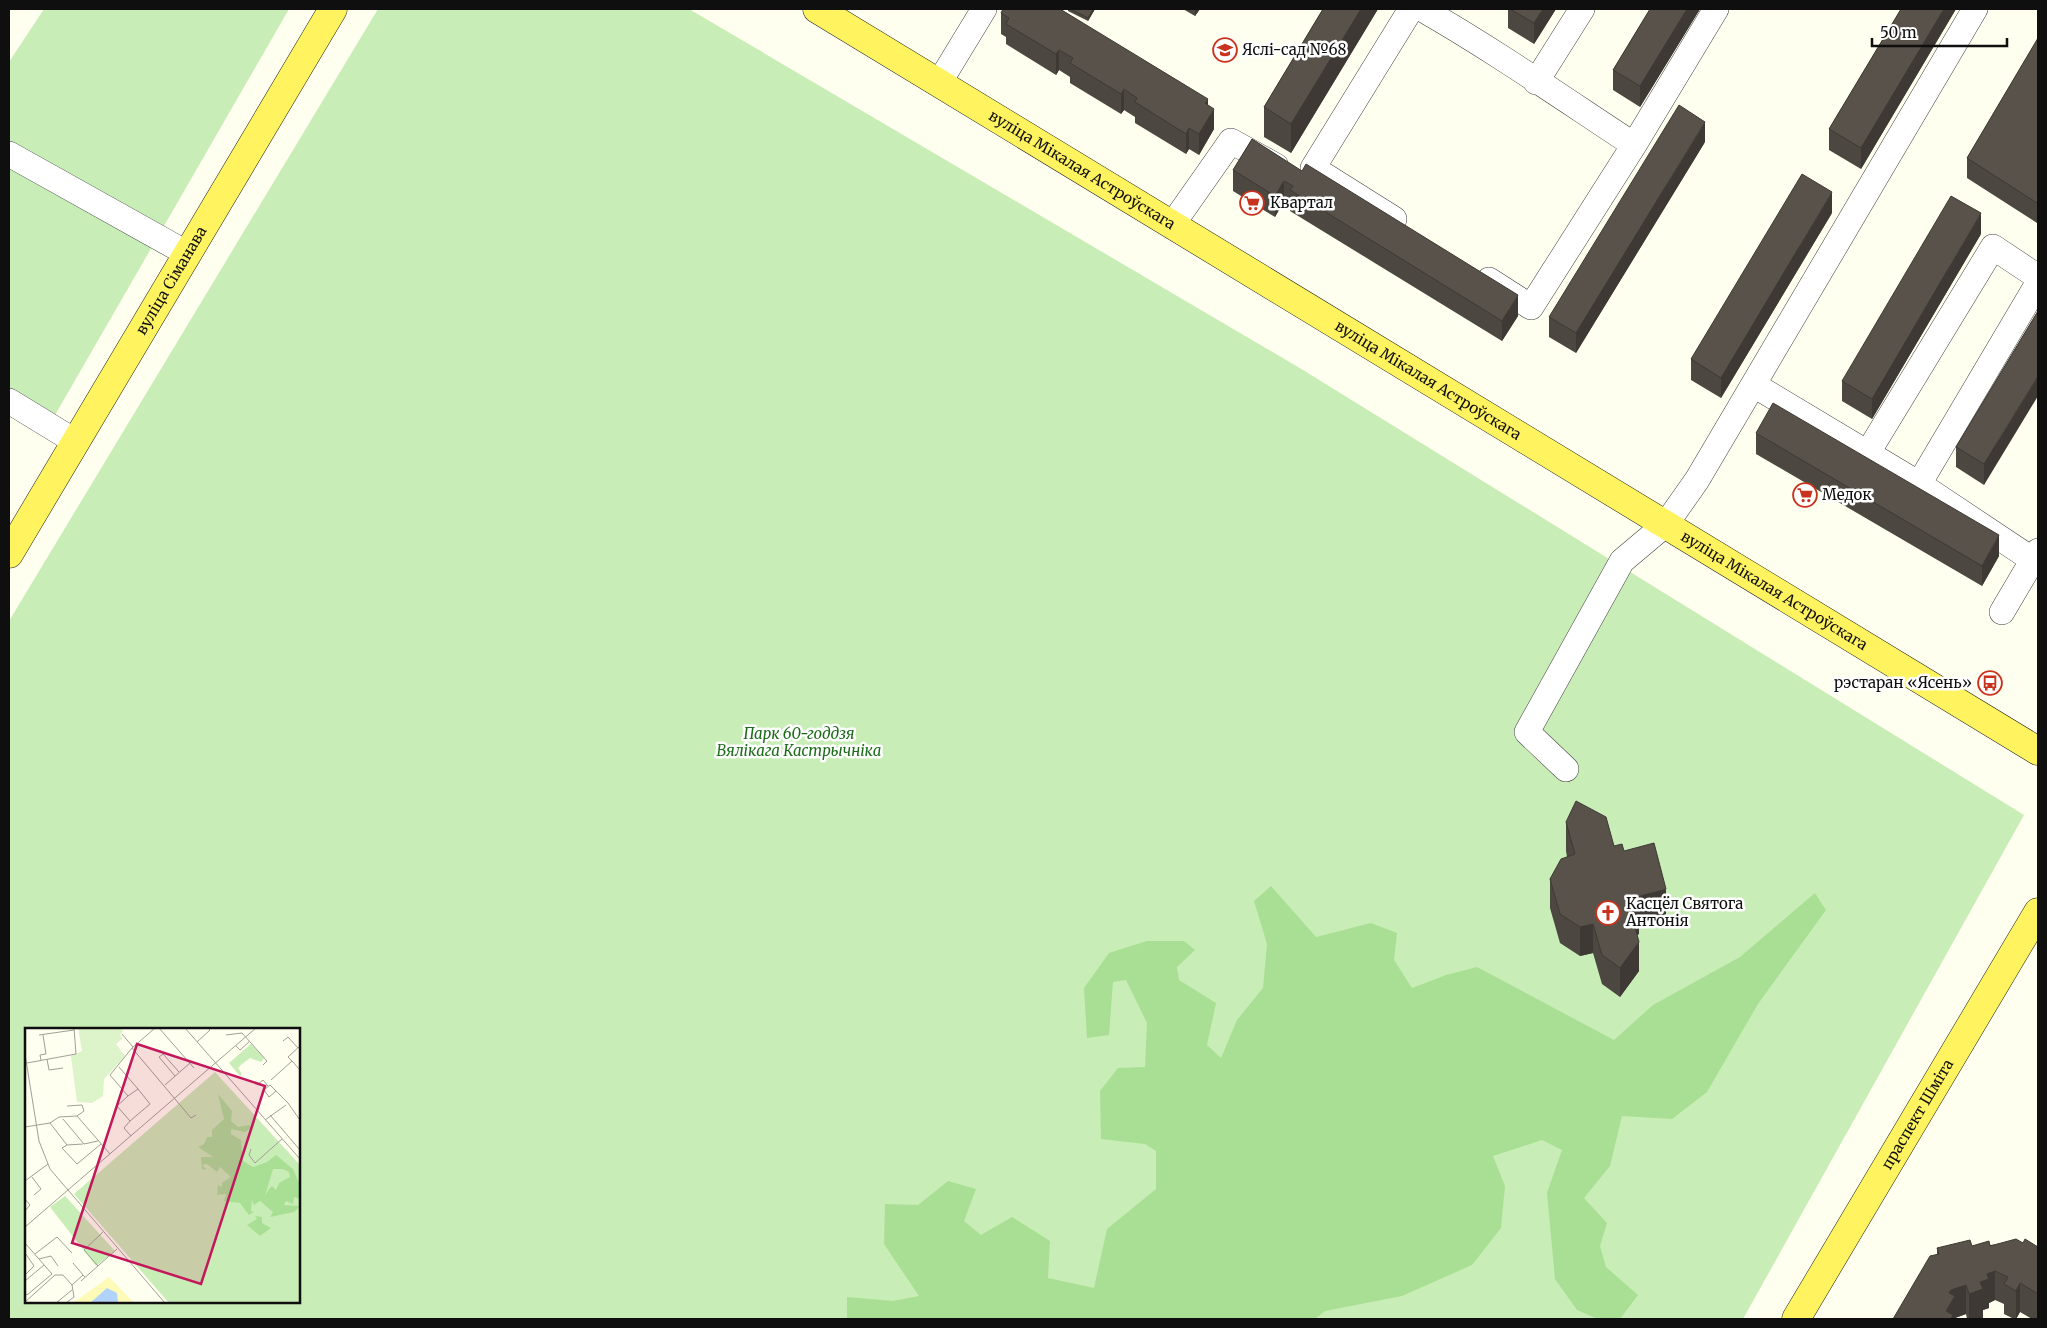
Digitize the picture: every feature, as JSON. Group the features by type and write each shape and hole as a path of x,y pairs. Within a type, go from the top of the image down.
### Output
{"main road":[{"name":"вуліца Сіманава","path":"9,554 333,9"},
{"name":"вуліца Мікалая Астроўскага","path":"817,9 2038,751"},
{"name":"праспект Шміта","path":"1796,1319 2038,912"}],"lane":[{"path":"939,83 984,9"},
{"path":"1313,168 1411,9"},
{"path":"1422,9 1480,43 1536,82 1634,145"},
{"path":"1536,82 1582,9"},
{"path":"1469,267 1531,307 1634,145 1716,9"},
{"path":"1566,769 1527,732 1622,561 1666,524 1697,480 1975,9"},
{"path":"1172,225 1231,141 1288,173 1313,168 1411,230"},
{"path":"9,154 188,254"},
{"path":"1867,454 1993,247 2038,277"},
{"path":"1919,484 2038,283"},
{"path":"1754,385 2036,555 2002,612"},
{"path":"9,401 76,442"}],"green space":[{"path":"44,9 289,9 51,422 9,394 9,62"},
{"name":"Парк 60-годдзя Вялікага Кастрычніка","path":"378,9 689,9 1303,370 2024,815 1743,1319 9,1319 9,621"},
{"path":"1271,886 1316,937 1371,923 1397,933 1394,960 1412,988 1446,975 1477,967 1614,1040 1653,1005 1740,957 1815,893 1826,910 1758,1004 1707,1092 1672,1119 1622,1116 1610,1166 1584,1198 1607,1223 1600,1246 1606,1267 1638,1295 1620,1319 1598,1319 1577,1310 1555,1279 1547,1193 1562,1150 1542,1140 1493,1156 1505,1186 1501,1228 1472,1265 1402,1296 1325,1311 1315,1319 847,1319 847,1297 893,1301 919,1296 884,1244 885,1204 918,1205 948,1181 976,1189 964,1221 981,1235 1012,1217 1050,1241 1048,1278 1094,1288 1107,1229 1156,1189 1156,1151 1145,1144 1101,1139 1100,1091 1118,1068 1145,1067 1147,1023 1126,980 1113,982 1109,1035 1087,1038 1084,988 1109,953 1147,941 1184,941 1195,950 1177,967 1179,980 1216,1003 1207,1045 1221,1058 1237,1020 1263,988 1267,944 1254,901"}],"building":[{"path":"1003,9 1060,9 1208,99 1205,103 1214,109 1199,134 1189,128 1186,134 1135,102 1137,98 1124,89 1121,94 1070,63 1073,58 1059,50 1056,54 1006,24 1009,18 1001,13"},
{"path":"1071,9 1093,9 1088,18"},
{"path":"1323,9 1361,9 1291,124 1264,107"},
{"path":"1510,9 1543,9 1534,23"},
{"path":"1650,9 1687,9 1640,86 1613,70"},
{"path":"1901,9 1944,9 1861,148 1829,129"},
{"path":"2038,38 2038,201 2037,203 1967,158"},
{"path":"1679,105 1705,122 1576,333 1549,317"},
{"path":"1252,139 1302,171 1306,164 1518,295 1502,321 1290,190 1293,186 1284,181 1275,196 1233,170"},
{"path":"1802,174 1832,192 1721,378 1691,359"},
{"path":"1951,196 1981,213 1872,399 1842,381"},
{"path":"2038,311 2038,376 1984,464 1956,447"},
{"path":"1773,403 1999,535 1982,566 1756,433"},
{"name":"Касцёл Святога Антонія","path":"1576,801 1606,817 1614,846 1622,844 1624,851 1654,843 1666,889 1637,897 1639,905 1630,908 1639,942 1620,968 1602,955 1593,924 1580,927 1560,914 1550,879 1561,859 1575,854 1566,822"},
{"path":"2016,1239 2023,1243 2025,1239 2038,1247 2038,1294 2020,1283 2016,1291 2004,1284 2008,1277 1995,1271 1987,1274 1989,1279 1980,1282 1983,1289 1969,1294 1966,1285 1951,1290 1949,1293 1955,1296 1946,1311 1953,1315 1951,1319 1893,1319 1930,1256 1939,1254 1937,1248 1970,1240 1972,1246 1989,1241 1990,1246"}],"place":[{"name":"Яслі-сад №68","path":"1225,50"},
{"name":"Квартал","path":"1252,203"},
{"name":"Медок","path":"1805,495"},
{"name":"рэстаран «Ясень»","path":"1990,683"},
{"name":"Касцёл Святога Антонія","path":"1608,913"}]}
